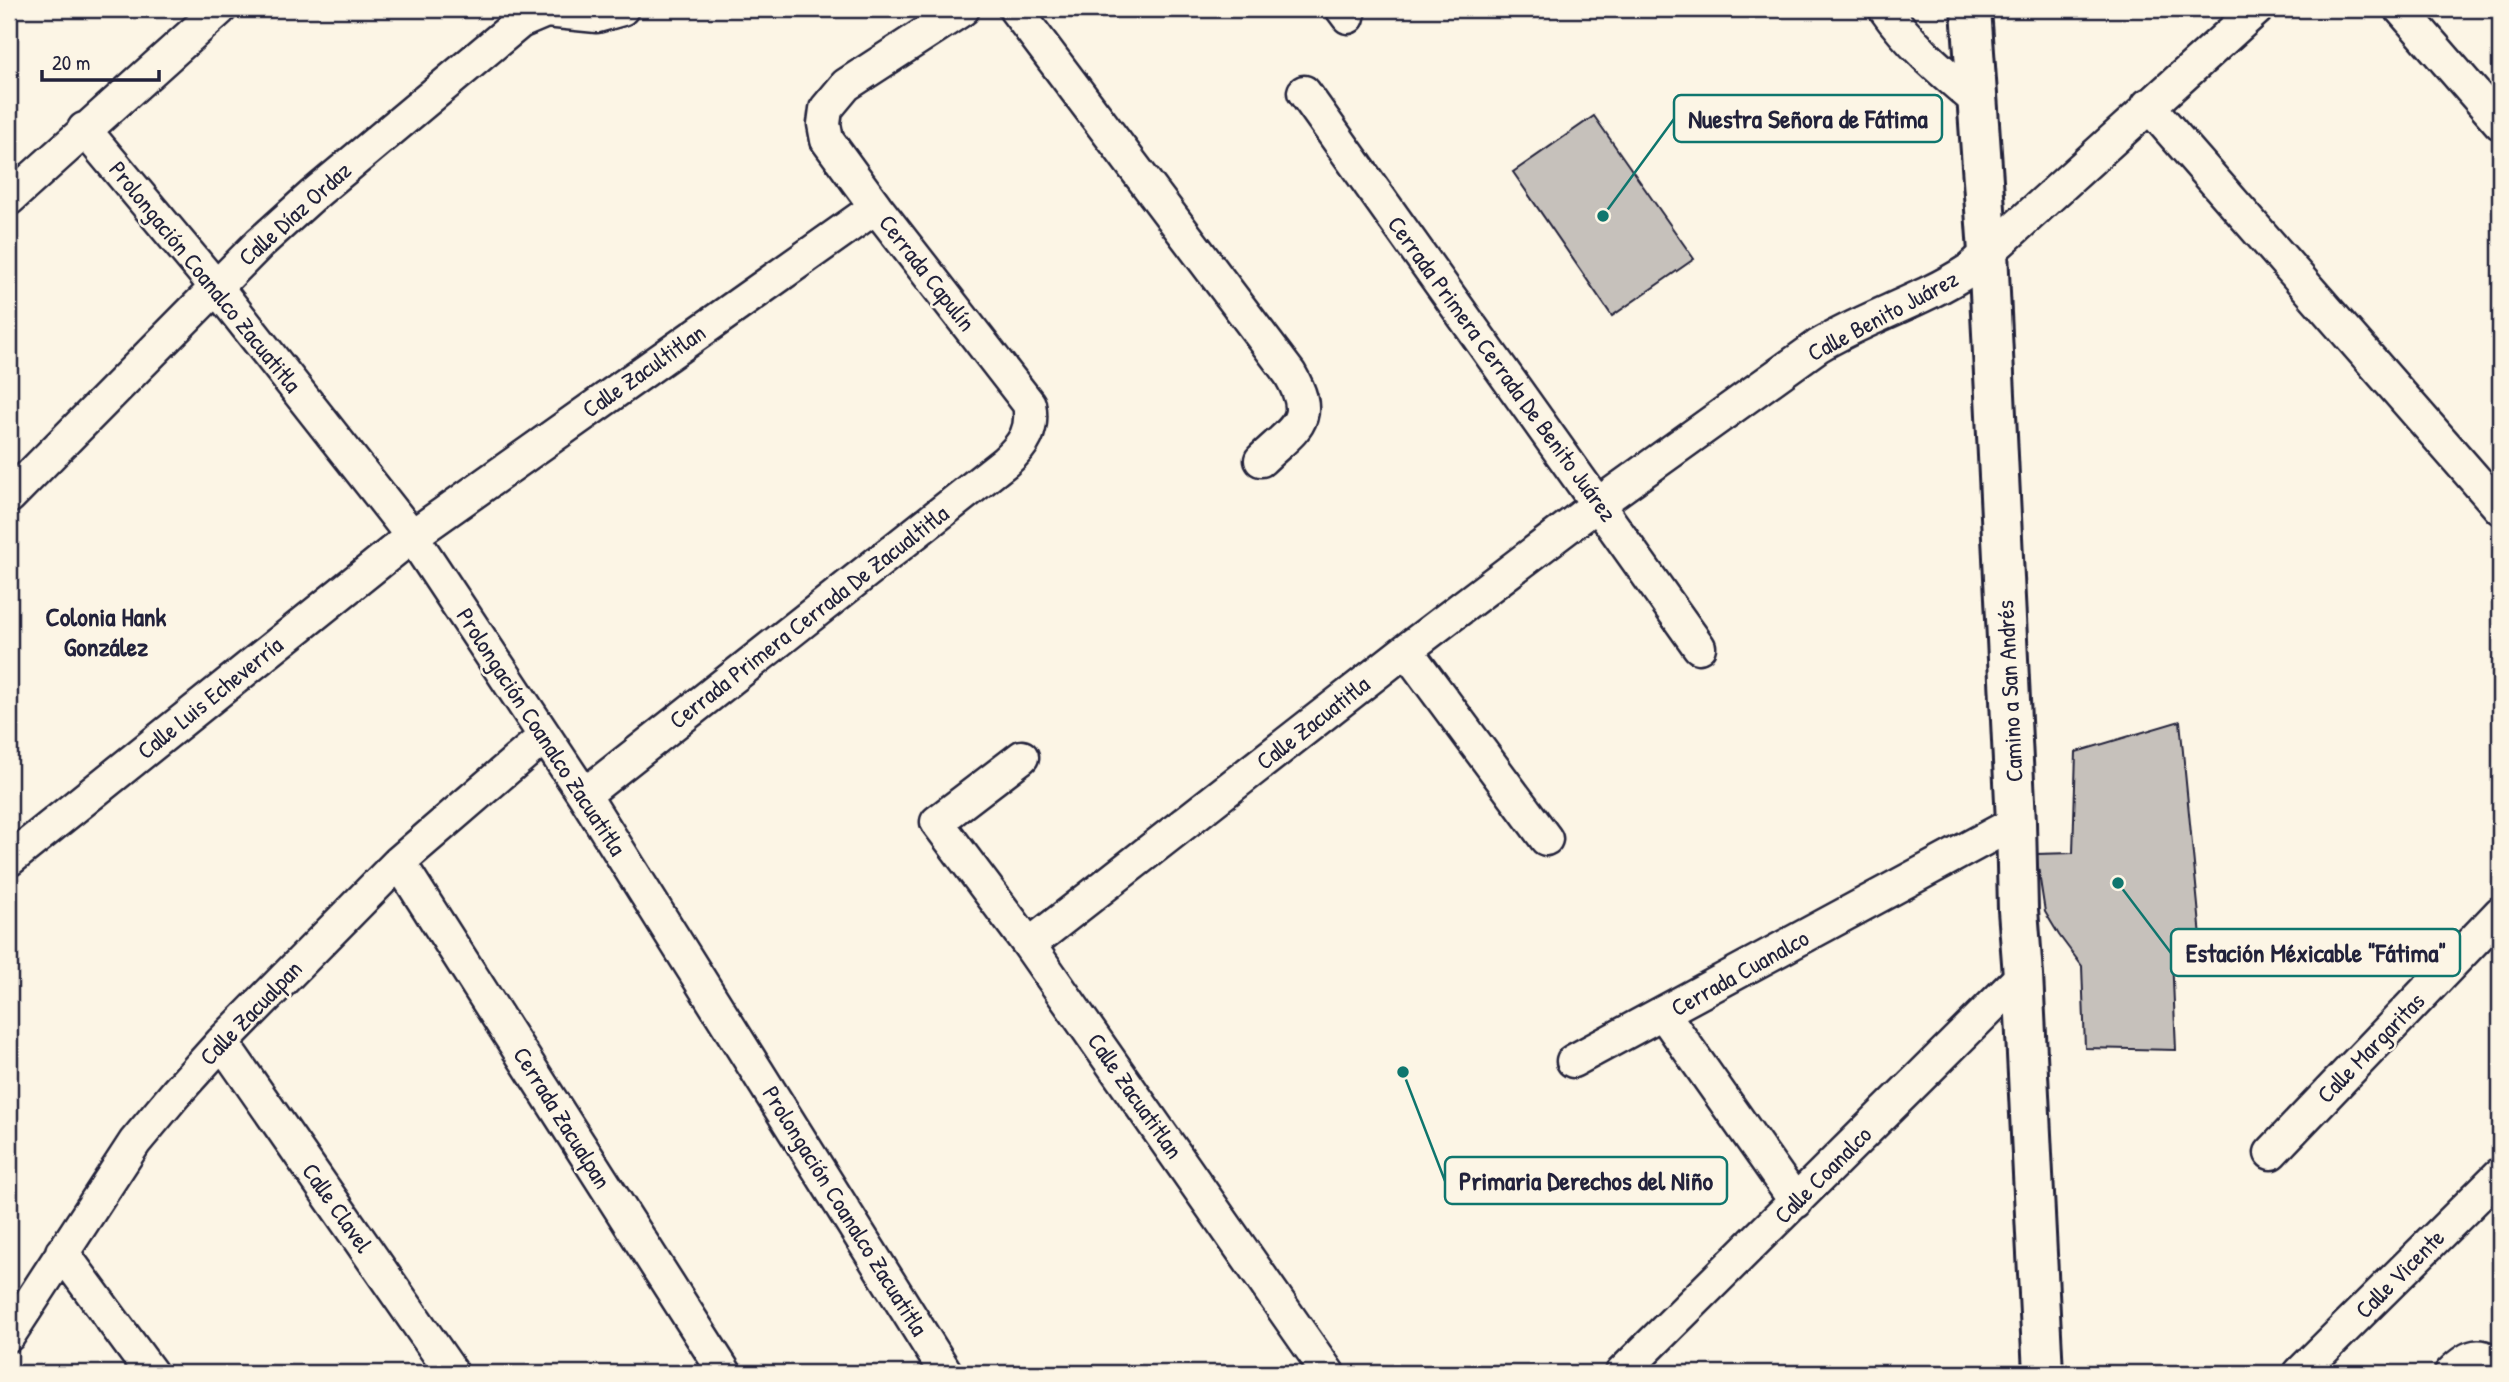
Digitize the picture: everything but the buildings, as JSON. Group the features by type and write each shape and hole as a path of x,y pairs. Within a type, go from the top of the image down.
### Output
{"main road":[{"name":"Camino a San Andrés","path":"1971,9 1988,253 2018,910 2043,1373"}],"street":[{"path":"9,199 220,9"},
{"name":"Calle Díaz Ordaz","path":"9,497 216,287 312,196 520,22 546,10 597,16 622,9"},
{"name":"Cerrada Capulín","path":"963,9 846,85 826,109 824,124 827,140 876,207 1029,404 1031,419 1028,435"},
{"path":"1015,9 1290,374 1302,395 1304,406 1301,419 1261,460"},
{"path":"1885,9 1935,66 1977,101"},
{"name":"Calle Benito Juárez","path":"1598,504 1818,346 1842,331 1949,283 1969,270 2257,9"},
{"path":"2401,9 2500,123"},
{"name":"Cerrada Primera Cerrada De Benito Juárez","path":"1304,92 1699,647"},
{"path":"2148,105 2500,508"},
{"name":"Prolongación Coanalco Zacuatitla","path":"84,129 216,287 412,536 584,795 946,1373"},
{"name":"Calle Zacultitlan","path":"412,536 876,207"},
{"name":"Cerrada Primera Cerrada De Zacualtitla","path":"584,795 1005,462 1018,450 1028,435"},
{"name":"Calle Zacuatitla","path":"1030,945 1406,650 1598,504"},
{"name":"Calle Luis Echeverría","path":"9,860 412,536"},
{"path":"1406,650 1546,839"},
{"name":"Calle Zacualpan","path":"9,1335 135,1142 222,1042 400,862 545,736"},
{"name":"Calle Zacuatitlan","path":"1021,757 937,822 1030,945 1328,1373"},
{"name":"Cerrada Cuanalco","path":"1796,1202 1663,1013 2016,822"},
{"name":"Cerrada Zacualpan","path":"400,862 725,1373"},
{"name":"Calle Margaritas","path":"2271,1153 2500,914"},
{"name":"Calle Coanalco","path":"1622,1373 2023,975"},
{"path":"1573,1061 1663,1013"},
{"name":"Calle Clavel","path":"222,1042 452,1373"},
{"name":"Calle Vicente","path":"2300,1373 2500,1174"},
{"path":"62,1252 151,1373"},
{"path":"2451,1373 2467,1359 2475,1356 2487,1359 2500,1370"}],"place":[{"name":"Nuestra Señora de Fátima","path":"1603,216"},
{"name":"Estación Méxicable \"Fátima\"","path":"2118,883"},
{"name":"Primaria Derechos del Niño","path":"1403,1072"}],"district":[{"name":"Colonia Hank González","path":"106,632"}]}
